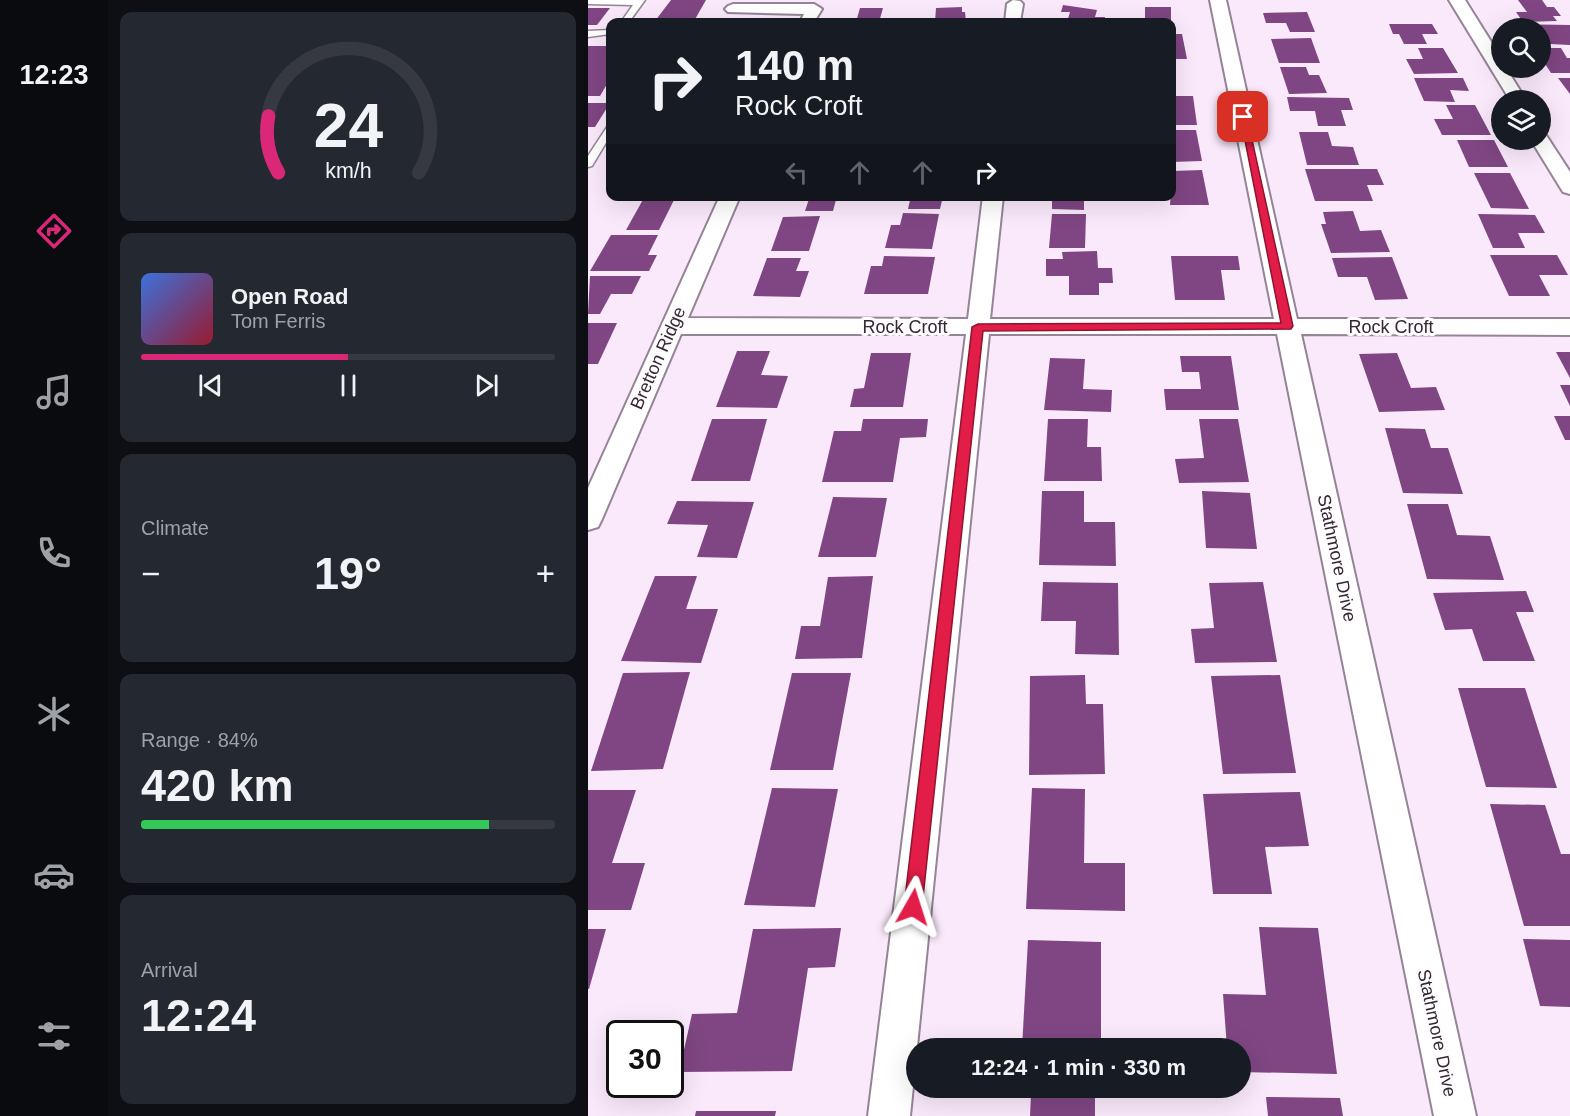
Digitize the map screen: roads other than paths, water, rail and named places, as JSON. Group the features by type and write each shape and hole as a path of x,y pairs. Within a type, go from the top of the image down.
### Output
{"street":[{"name":"Stathmore Drive","path":"1218,0 1455,1116"},
{"path":"1457,0 1512,90"},
{"path":"1013,18 1015,4"},
{"path":"733,9 811,16"},
{"path":"1547,150 1570,188"},
{"name":"Bretton Ridge","path":"588,519 728,201"},
{"path":"889,1116 992,201"},
{"name":"Rock Croft","path":"672,326 1570,327"}],"lane":[{"path":"588,2 640,1"},
{"path":"628,18 640,1"},
{"path":"588,34 606,32"},
{"path":"588,164 606,135"}]}
